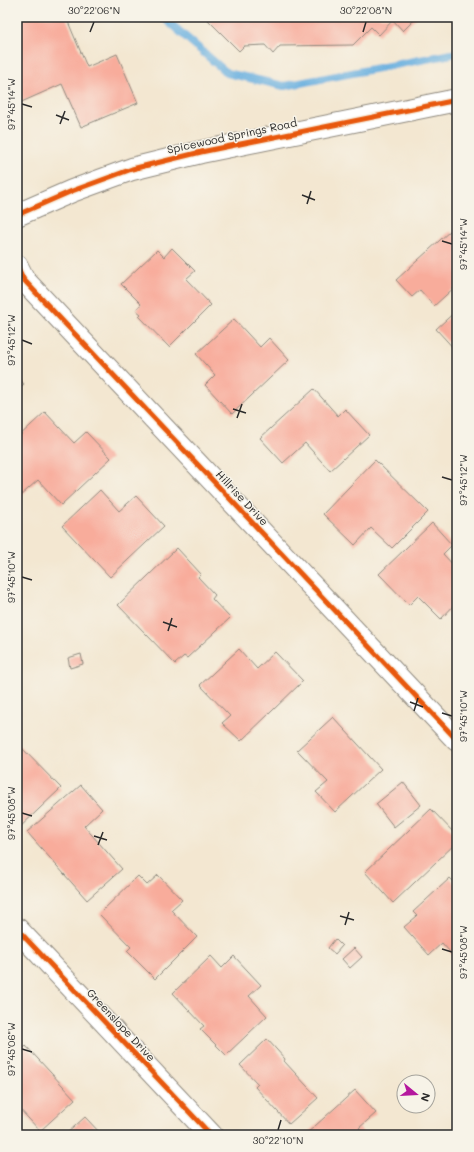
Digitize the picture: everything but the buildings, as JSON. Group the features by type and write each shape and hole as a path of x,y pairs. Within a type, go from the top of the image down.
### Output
{"street":[{"name":"Spicewood Springs Road","path":"17,215 72,191 132,169 201,152 457,100"},
{"name":"Hillrise Drive","path":"17,266 24,280 457,740"},
{"name":"Greenslope Drive","path":"17,929 211,1135"}],"waterway":[{"path":"163,17 227,73 284,86 457,53"}],"cycle path":[{"path":"17,215 72,191 132,169 201,152 457,100"},
{"path":"17,266 24,280 457,740"},
{"path":"17,929 211,1135"}]}
